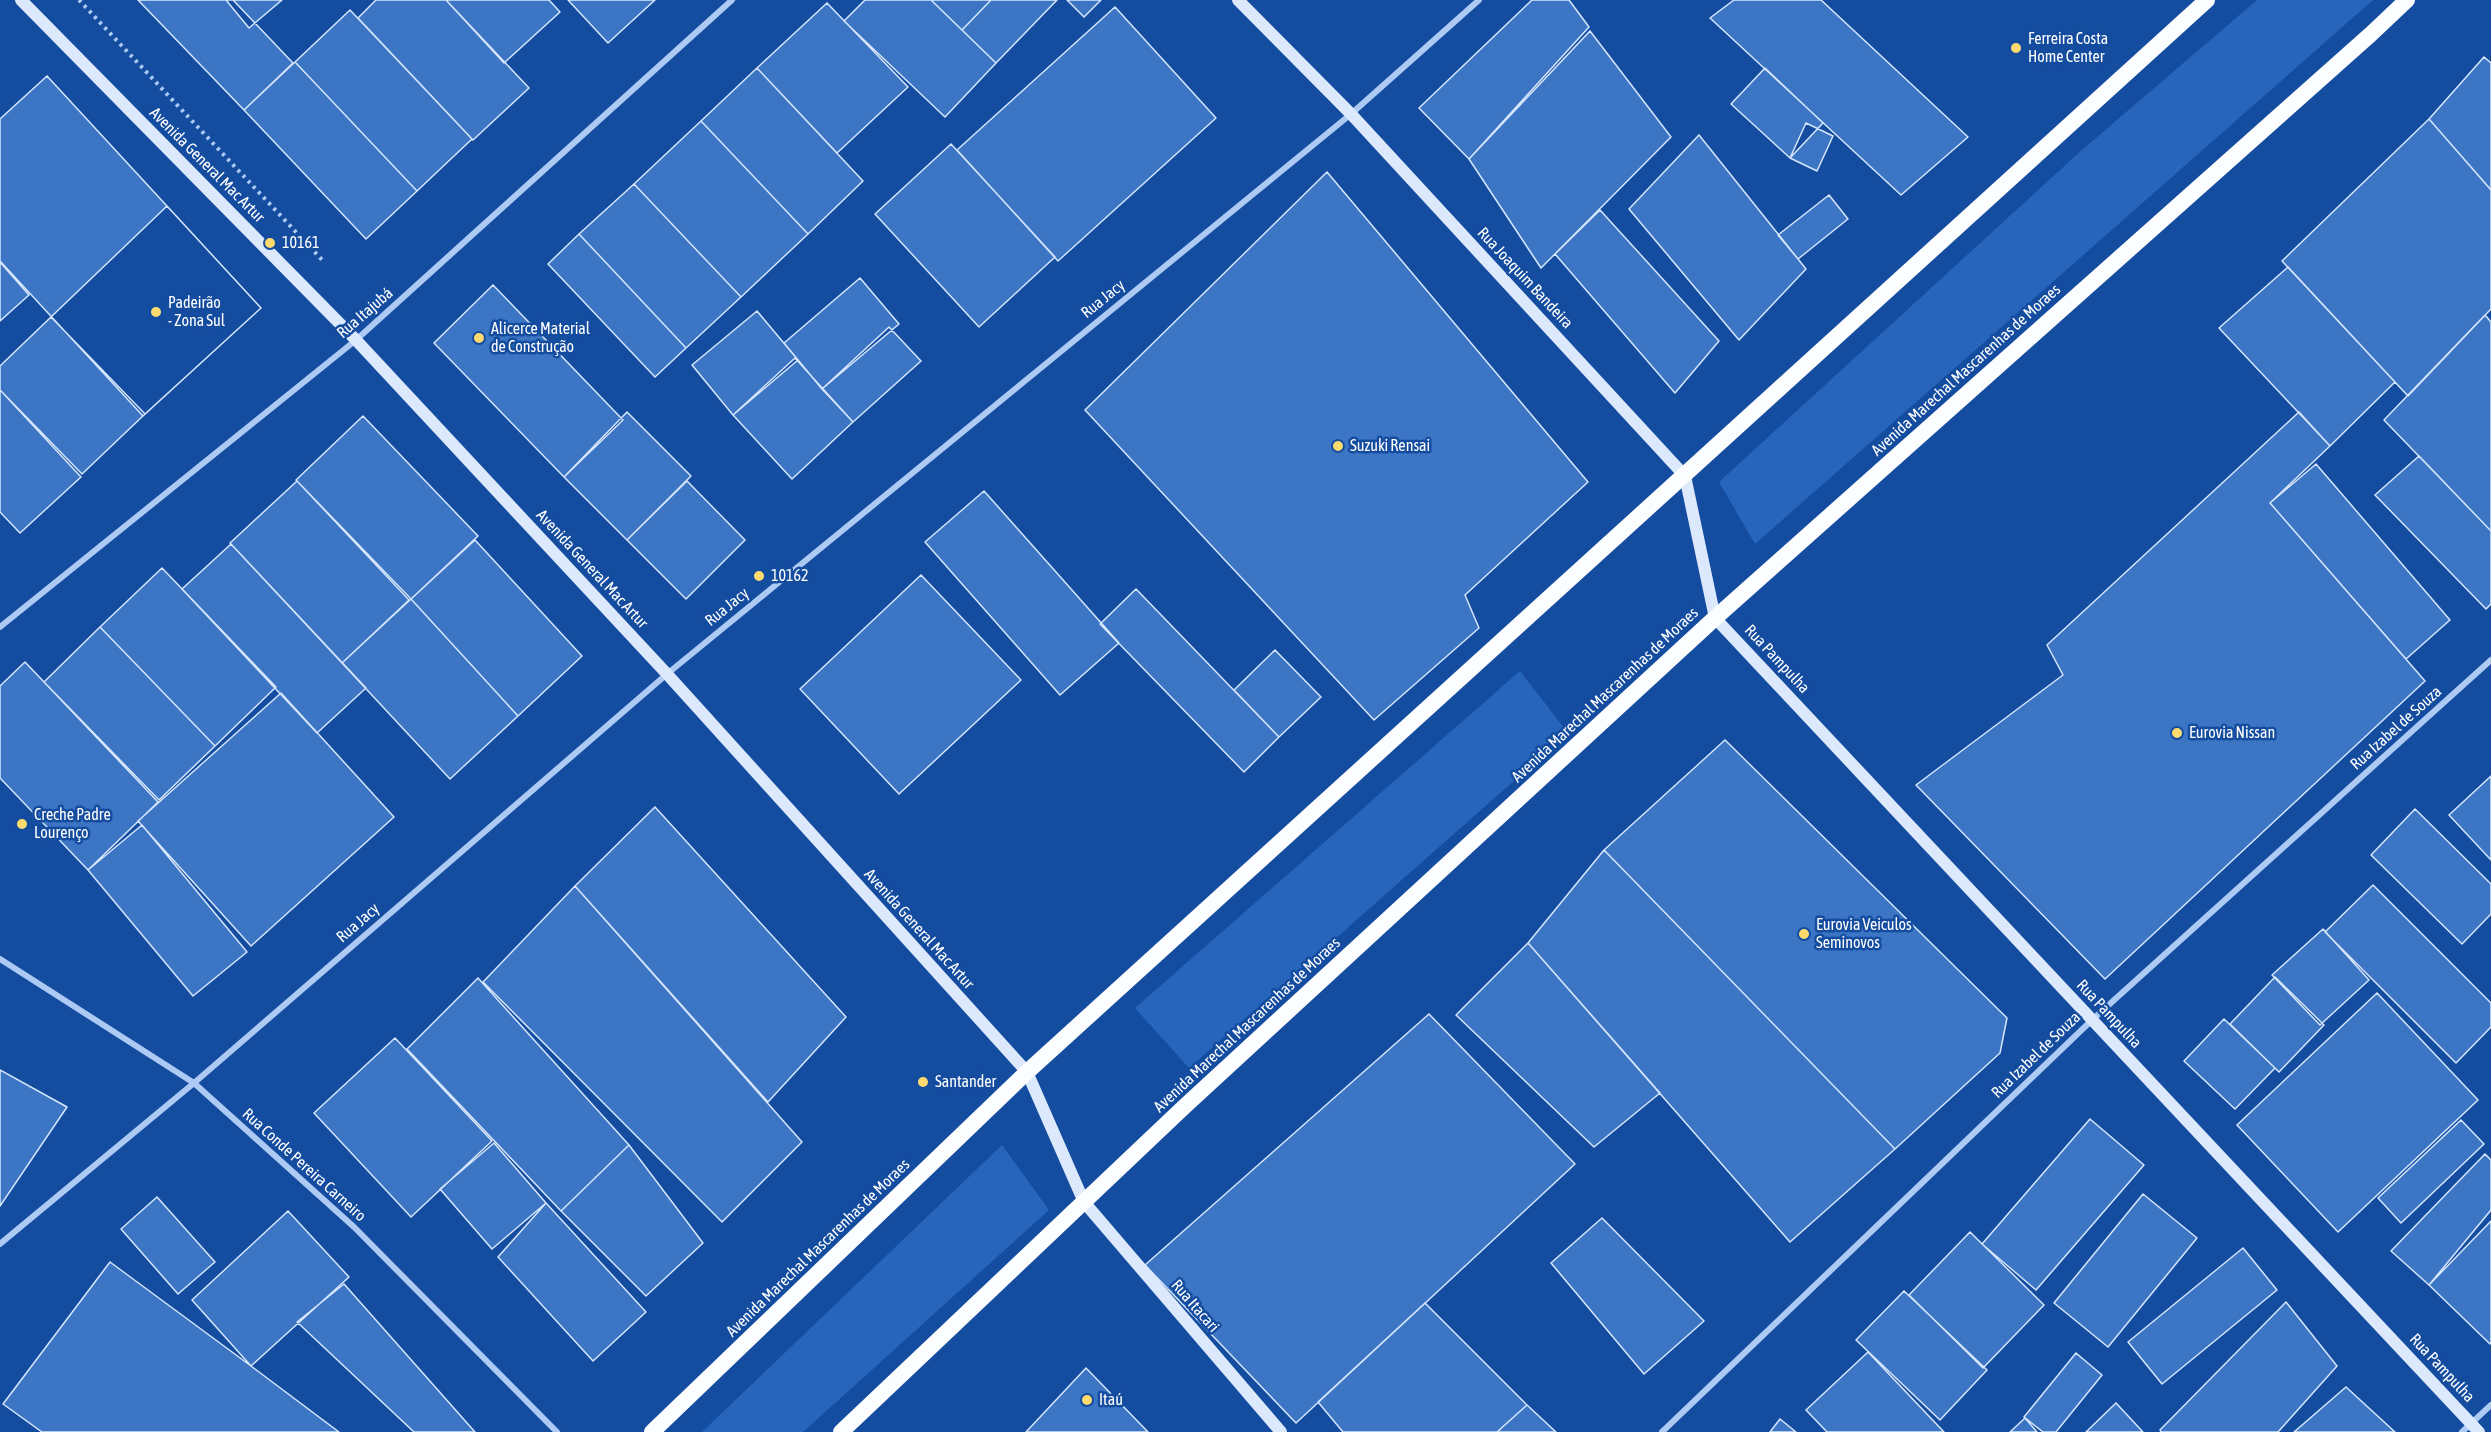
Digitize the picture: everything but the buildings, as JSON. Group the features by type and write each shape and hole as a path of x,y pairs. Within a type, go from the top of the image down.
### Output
{"highway":[{"name":"Avenida Marechal Mascarenhas de Moraes","path":"652,1432 1027,1072 2206,0"},
{"name":"Avenida Marechal Mascarenhas de Moraes","path":"841,1432 1185,1106 1715,618 2371,34 2406,0"}],"main road":[{"name":"Avenida General Mac Artur","path":"21,0 356,340 667,674 1027,1072 1084,1202"},
{"name":"Rua Joaquim Bandeira","path":"1238,0 1351,114 1685,476"},
{"path":"1685,476 1715,618"},
{"name":"Rua Pampulha","path":"1715,618 2471,1429"},
{"name":"Rua Itacari","path":"1084,1202 1281,1432"}],"street":[{"name":"Rua Itajubá","path":"0,627 356,340 732,0"},
{"name":"Rua Jacy","path":"0,1244 194,1083 667,674 1351,114 1479,0"},
{"name":"Rua Izabel de Souza","path":"1662,1432 2092,1020 2491,660"},
{"name":"Rua Conde Pereira Carneiro","path":"0,959 194,1083 354,1227 557,1432"},
{"path":"2471,1429 2491,1405"}],"shaded area":[{"path":"2257,0 2373,0 1755,544 1719,482 2083,149"},
{"path":"1520,671 1568,733 1189,1068 1135,1008"},
{"path":"1002,1145 1049,1210 803,1432 702,1432"}],"place":[{"name":"Ferreira Costa Home Center","path":"2016,48"},
{"name":"10161","path":"270,243"},
{"name":"Padeirão - Zona Sul","path":"156,312"},
{"name":"Alicerce Material de Construção","path":"479,338"},
{"name":"Suzuki Rensai","path":"1338,446"},
{"name":"10162","path":"759,576"},
{"name":"Eurovia Nissan","path":"2177,733"},
{"name":"Creche Padre Lourenço","path":"22,824"},
{"name":"Eurovia Veiculos Seminovos","path":"1804,934"},
{"name":"Santander","path":"923,1082"},
{"name":"Itaú","path":"1087,1400"}]}
